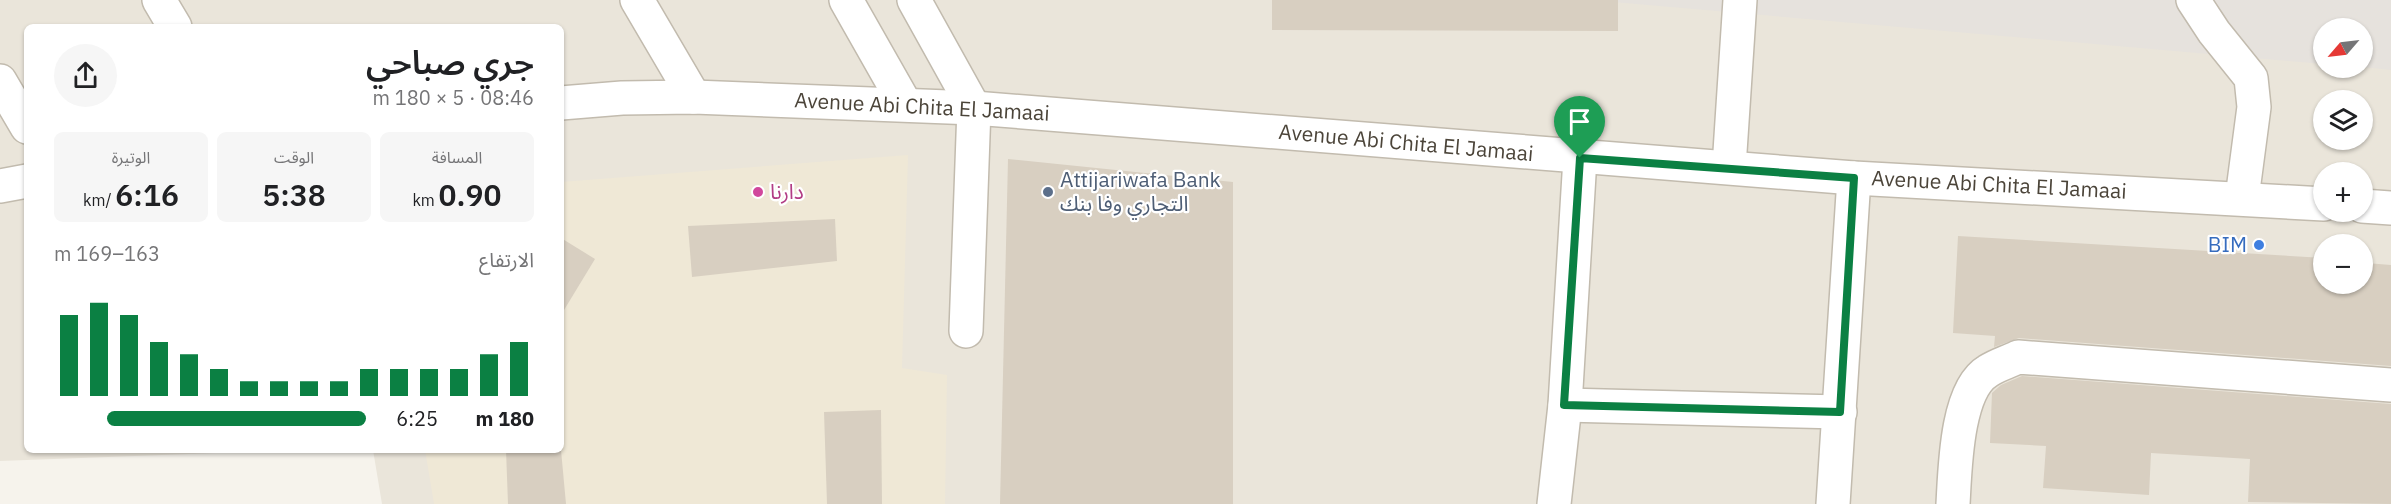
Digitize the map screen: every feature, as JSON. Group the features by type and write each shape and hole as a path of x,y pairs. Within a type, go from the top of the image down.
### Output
{"street":[{"path":"159,0 173,24"},
{"path":"637,0 694,98"},
{"path":"846,0 905,104"},
{"path":"914,0 974,108 966,331"},
{"path":"1729,167 1740,0"},
{"path":"2193,0 2214,32 2251,78 2254,107 2242,198"},
{"path":"0,81 24,122"},
{"name":"Avenue Abi Chita El Jamaai","path":"564,103 622,98 694,98 905,104 1854,178 2313,203"},
{"path":"1554,504 1564,405 1580,158"},
{"path":"1833,504 1854,178"},
{"path":"0,186 24,182"},
{"path":"2373,207 2391,208"},
{"path":"1953,504 1959,431 1969,395 1986,371 2018,357 2391,385"},
{"path":"1564,405 1840,412"}],"shaded area":[{"path":"0,0 2391,0 2391,504 382,504 374,453 564,453 564,24 24,24 24,453 217,453 0,461"},
{"path":"1590,0 2391,0 2391,70 2373,68 2373,18 2313,18 2313,63"},
{"path":"908,155 902,368 947,375 945,504 434,504 426,453 564,453 564,182"}],"building":[{"path":"1272,0 1618,0 1618,31 1272,30"},
{"path":"1008,159 1233,182 1233,504 1000,504"},
{"path":"835,219 837,261 692,277 688,226"},
{"path":"1958,236 2313,257 2313,294 2373,294 2373,264 2391,265 2391,366 2019,338 1994,347 1995,336 1953,333"},
{"path":"564,240 595,259 564,310"},
{"path":"2022,376 2391,404 2391,504 2248,502 2250,459 2151,453 2149,495 2043,488 2046,446 1990,443 1992,393 2001,385"},
{"path":"881,410 882,504 827,504 824,412"},
{"path":"506,453 561,453 566,504 508,504"}],"place":[{"name":"دارنا","path":"758,192"},
{"name":"Attijariwafa Bank التجاري وفا بنك","path":"1048,192"},
{"name":"BIM","path":"2259,245"}],"route":[{"path":"1580,158 1729,167 1854,178 1840,412 1564,405 1580,158"}]}
